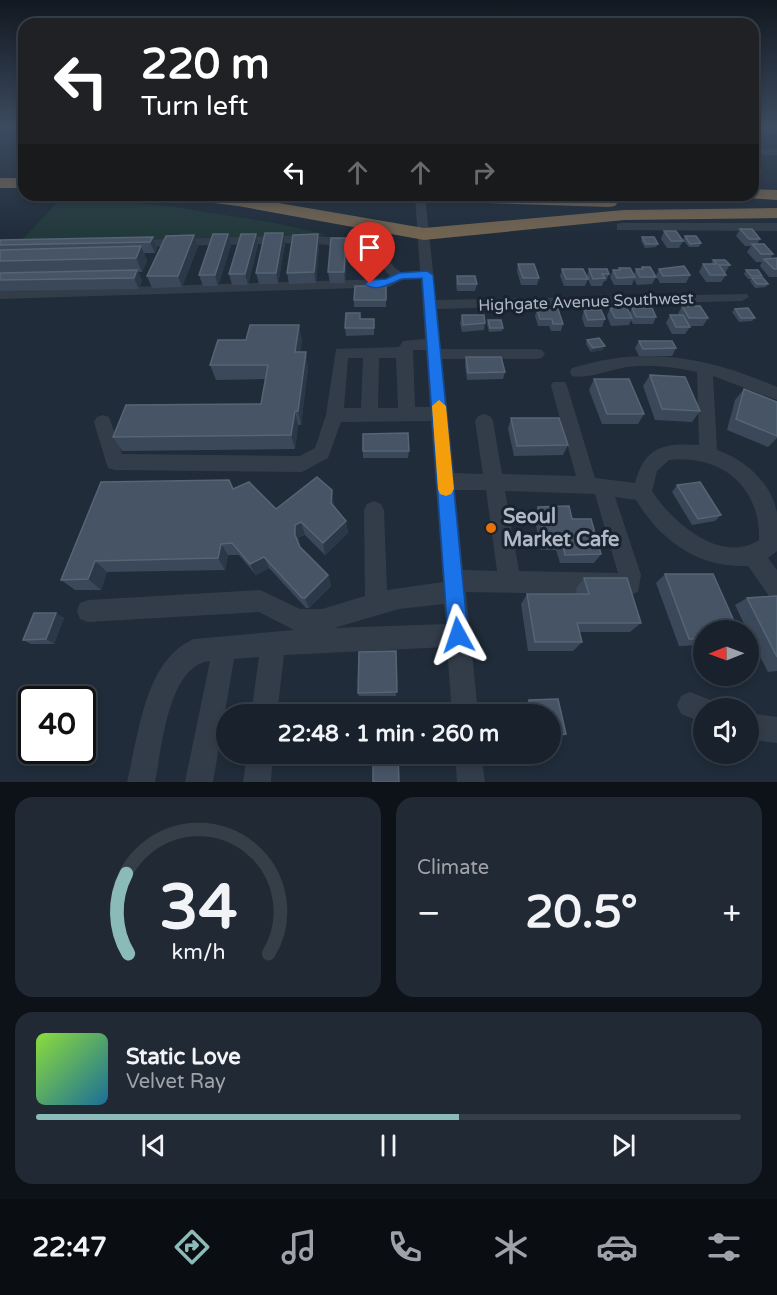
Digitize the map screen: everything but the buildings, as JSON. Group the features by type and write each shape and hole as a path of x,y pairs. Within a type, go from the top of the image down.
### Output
{"highway":[{"path":"0,174 18,175"},
{"path":"0,183 18,183"},
{"path":"759,195 777,197"},
{"path":"759,197 777,197"},
{"path":"238,201 424,234 624,215 773,222"},
{"path":"585,201 777,207"}],"street":[{"path":"421,203 464,704"},
{"path":"621,227 773,222 777,238"},
{"path":"115,244 318,240 367,249 376,253 390,271 399,276 427,275"},
{"path":"0,295 389,283 399,276"},
{"name":"Highgate Avenue Southwest","path":"430,305 742,297"},
{"path":"407,415 404,352 408,345 434,349 537,354"},
{"path":"369,415 371,352"},
{"path":"103,422 116,462 302,464 322,453 335,415 340,354 404,352"},
{"path":"578,372 603,364 632,360 671,362 725,373 777,394"},
{"path":"705,368 708,453"},
{"path":"88,611 260,601 299,621 322,620 399,598 454,586 510,582 630,584 630,575 559,386"},
{"path":"335,415 439,414"},
{"path":"483,421 510,582"},
{"path":"670,452 708,453 748,476 771,509 773,530 769,545 752,555 727,556 704,552 682,539 659,517 642,492 646,472 657,458 670,452"},
{"path":"445,481 595,486 642,492"},
{"path":"374,510 376,605"},
{"path":"752,555 777,588"},
{"path":"141,782 163,686 179,664 194,651 277,644 458,635"},
{"path":"266,704 277,644"},
{"path":"199,782 224,649"},
{"path":"759,728 777,730"},
{"path":"257,782 259,764"},
{"path":"469,764 471,782"}],"green space":[{"path":"58,201 116,201 168,206 275,223 329,235 20,242"}],"slow traffic":[{"path":"439,406 446,489"}],"place":[{"name":"Seoul Market Cafe","path":"491,528"}],"route":[{"path":"370,284 389,283 399,276 427,275 458,635"}]}
